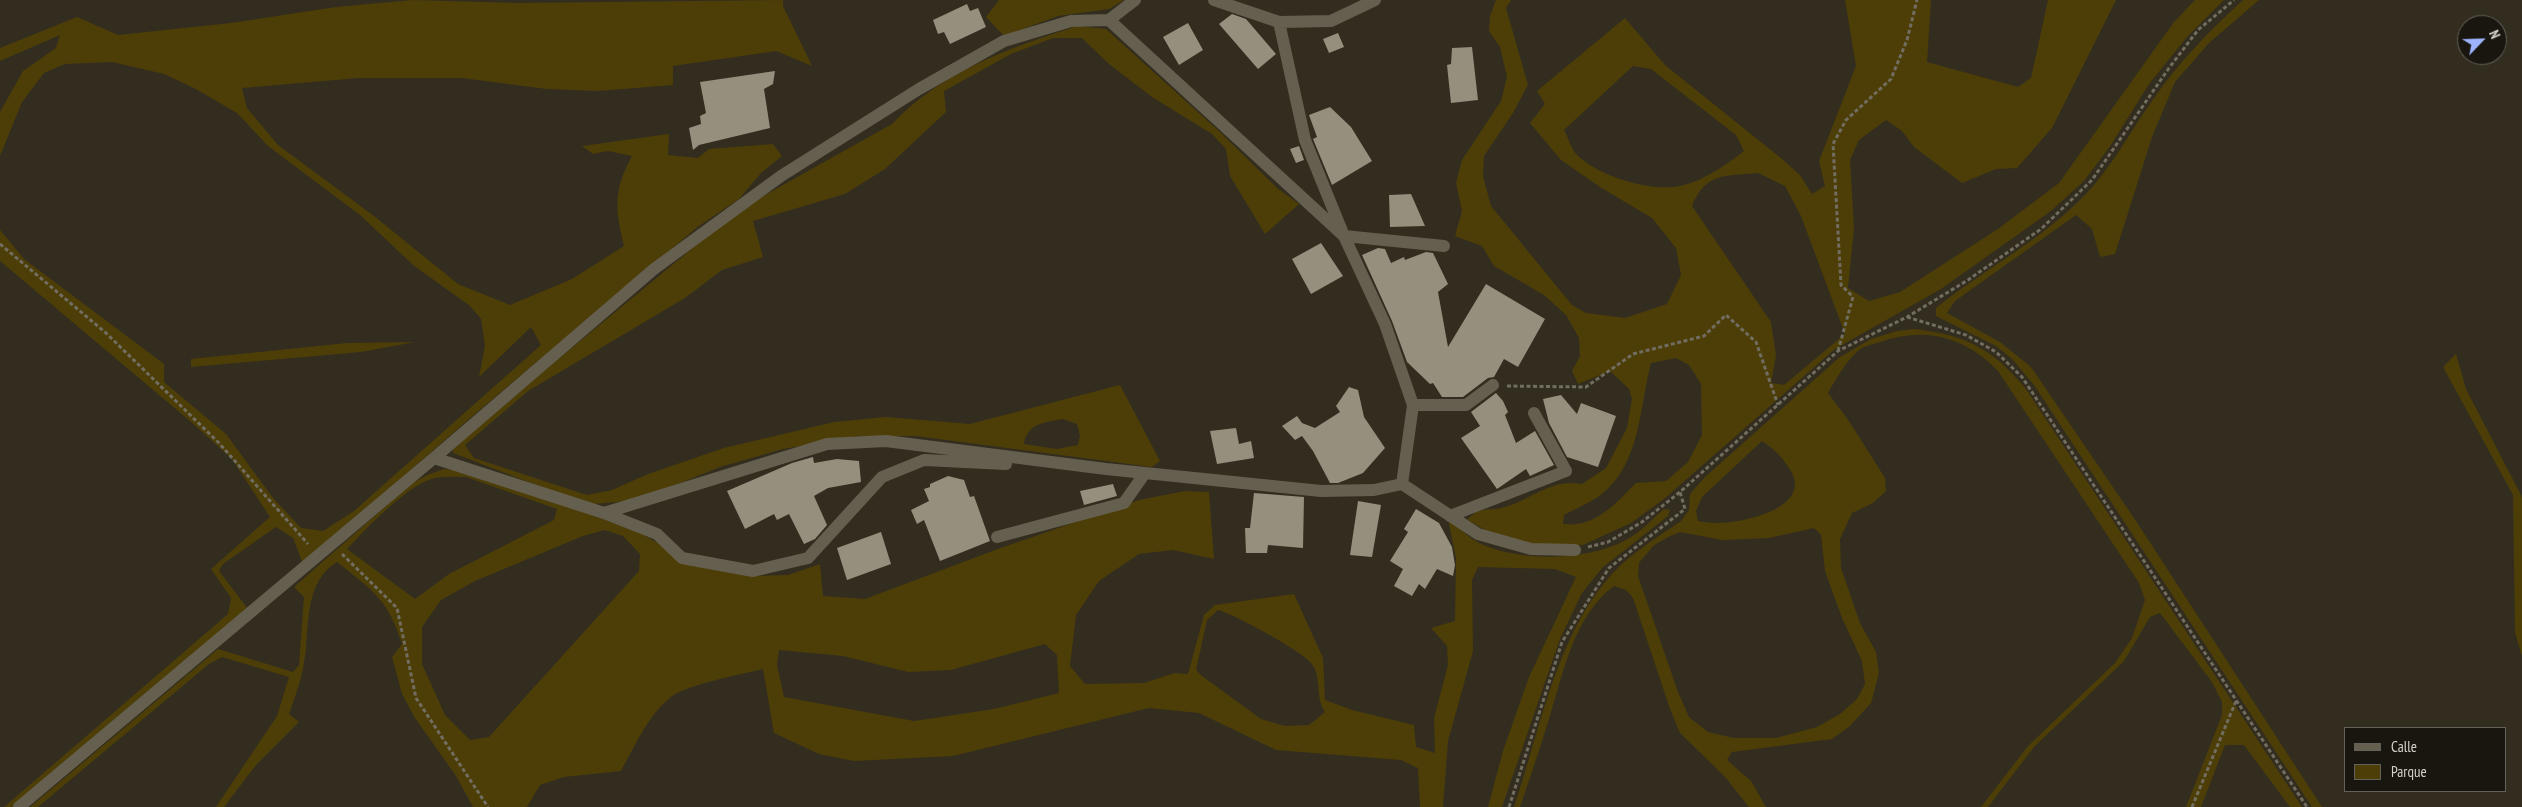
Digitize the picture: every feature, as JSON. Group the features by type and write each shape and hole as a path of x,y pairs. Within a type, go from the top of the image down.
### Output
{"street":[{"path":"19,807 434,458 654,269 780,176 919,89 1004,41 1070,21 1109,20 1136,0"},
{"path":"1214,0 1278,22 1332,21 1375,0"},
{"path":"1109,20 1344,236 1444,246"},
{"path":"1278,22 1305,140 1344,236 1386,324 1413,405 1402,484"},
{"path":"1413,405 1466,405 1493,385"},
{"path":"1450,516 1566,471 1534,413"},
{"path":"604,513 827,444 886,441 1106,469 1321,491 1374,490 1402,484 1478,534 1530,549 1575,550"},
{"path":"434,458 604,513 657,534 682,558 753,570 808,558 882,477 924,460 1106,469"},
{"path":"997,537 1124,503 1146,473"}],"path":[{"path":"1838,351 1854,297 1841,285 1832,144 1846,120 1891,79 1907,40 1917,0"},
{"path":"1575,550 1608,542 1642,522 1680,492 1838,351 1907,317 1968,280 2042,229 2092,180 2169,68 2198,30 2234,0"},
{"path":"0,244 106,333 212,436 318,556"},
{"path":"1493,385 1586,387 1632,354 1704,336 1726,315 1756,342 1778,405"},
{"path":"1907,317 1966,335 1996,352 2022,377 2307,807"},
{"path":"1509,807 1562,642 1609,568 1685,509 1680,492"},
{"path":"332,544 397,608 416,698 488,807"},
{"path":"2192,807 2236,700"}],"green space":[{"path":"413,0 518,3 783,0 783,6 812,66 776,51 673,66 673,85 598,91 547,89 462,78 359,78 242,88 247,108 278,145 374,216 458,284 510,305 572,279 624,246 617,200 621,180 632,156 608,151 593,154 582,146 669,134 668,155 698,158 709,149 773,144 782,156 761,173 739,199 699,226 664,255 476,413 303,564 293,538 276,527 223,564 219,571 248,609 12,807 4,807 228,614 231,598 211,569 270,517 232,459 190,421 0,261 0,230 24,259 164,364 164,382 226,434 273,498 301,528 323,531 354,511 541,345 531,327 479,377 485,346 481,319 470,306 413,265 360,215 268,146 237,113 194,88 164,74 112,62 65,64 44,73 22,102 0,156 0,112 23,71 56,48 60,35 0,61 0,48 77,17 118,35 231,23 336,7"},
{"path":"999,0 1124,0 1109,9 1058,16 1004,36 986,17"},
{"path":"1496,0 1511,0 1506,8 1528,85 1513,113 1484,156 1483,176 1491,206 1572,305 1586,313 1625,318 1667,304 1681,275 1676,248 1652,218 1600,187 1561,160 1530,123 1545,104 1537,91 1625,18 1665,65 1782,159 1800,175 1812,194 1825,186 1819,161 1856,66 1845,0 1931,0 1927,62 2018,87 2031,78 2048,0 2116,0 2052,128 2017,168 1996,169 1962,183 1914,147 1902,131 1886,120 1859,140 1850,160 1854,228 1848,288 1869,301 1900,292 1998,229 2059,183 2174,22 2195,0 2224,0 2187,37 2149,84 2111,145 2084,181 2051,211 1941,289 1835,349 1664,499 1631,523 1583,545 1527,547 1493,534 1467,520 1476,512 1505,507 1542,490 1561,484 1582,484 1606,468 1627,428 1632,399 1629,389 1610,371 1578,384 1572,371 1580,356 1579,338 1566,315 1544,295 1494,266 1482,246 1455,236 1462,211 1456,183 1462,160 1501,101 1507,77 1500,47 1489,31 1490,16","holes":["1633,66 1651,69 1736,135 1744,151 1708,175 1684,185 1672,187 1657,187 1627,181 1611,176 1585,162 1574,152 1564,130","1758,173 1785,186 1801,216 1845,334 1784,385 1771,383 1776,355 1771,322 1692,206 1698,195 1710,181 1726,176","1676,358 1689,365 1701,384 1702,435 1688,462 1666,481 1636,483 1604,513 1595,518 1585,522 1563,524 1564,515 1598,497 1612,484 1623,469 1631,453 1636,436 1651,363"]},
{"path":"2243,0 2259,0 2209,43 2175,82 2152,137 2115,254 2100,257 2092,229 2076,215 1955,301 1947,313 2000,342 2031,367 2136,521 2322,807 2312,807 2034,385 2012,359 1996,346 1936,316 1936,308 2038,236 2058,220 2094,185 2172,74 2206,36"},
{"path":"1077,26 1106,29 1220,132 1277,188 1299,204 1265,234 1230,176 1226,149 1212,134 1152,97 1109,64 1082,38 1053,38 1011,54 944,91 946,112 885,169 845,194 753,221 763,257 722,270 685,298 528,391 465,445 474,458 587,495 612,490 648,474 724,448 834,422 886,417 970,424 1120,385 1160,461 1152,467 916,436 859,436 783,449 720,467 646,497 594,504 557,493 453,453 453,448 487,418 723,223 758,199 892,124 932,89 978,63 1026,43","holes":["1063,419 1077,424 1080,435 1078,445 1057,449 1024,444 1029,432 1038,425"]},
{"path":"1914,329 1933,332 1949,335 1978,346 2002,364 2026,389 2302,807 2290,807 2244,745 2225,745 2201,807 2186,807 2222,715 2222,702 2212,682 2160,613 2150,617 2124,661 2034,747 1988,807 1981,807 2028,746 2115,663 2132,638 2145,600 2139,583 1998,371 1985,359 1958,343 1929,335 1913,335 1897,337 1859,350 1838,376 1828,393 1849,421 1885,478 1886,491 1873,503 1852,513 1840,539 1841,568 1860,623 1876,652 1879,673 1871,703 1850,726 1832,739 1732,752 1727,760 1751,781 1766,807 1749,807 1725,777 1680,733 1670,709 1633,598 1626,590 1614,586 1600,598 1589,613 1572,646 1520,807 1514,807 1563,655 1576,626 1612,574 1636,552 1681,521 1689,510 1690,494 1705,477 1840,357 1871,339 1897,331","holes":["1762,441 1777,453 1789,468 1795,482 1793,493 1785,503 1759,516 1729,522 1698,521 1696,511 1702,497","1814,528 1821,535 1825,571 1842,618 1862,661 1865,684 1857,699 1840,714 1817,727 1776,738 1734,738 1708,732 1689,717 1678,692 1638,576 1639,563 1653,546 1680,532 1722,540 1769,538"]},
{"path":"415,342 361,352 191,367 191,359 347,343"},
{"path":"2456,354 2466,389 2522,497 2522,657 2515,632 2513,495 2443,367"},
{"path":"444,469 467,471 637,531 691,562 750,576 788,575 820,564 823,596 865,599 995,550 1139,500 1185,491 1209,492 1214,559 1173,550 1139,554 1099,581 1076,615 1070,666 1085,684 1144,683 1175,673 1188,674 1204,615 1215,605 1294,594 1323,658 1325,700 1352,710 1414,725 1416,747 1435,753 1434,718 1448,665 1447,646 1431,628 1455,621 1456,558 1448,519 1477,542 1497,550 1515,554 1554,557 1593,552 1610,547 1636,534 1664,509 1670,510 1668,516 1602,568 1582,593 1560,639 1502,807 1488,807 1503,751 1529,677 1576,577 1555,569 1478,567 1472,580 1473,651 1448,741 1443,807 1420,807 1418,768 1401,760 1276,750 1199,713 1149,708 953,756 854,761 819,754 774,733 763,669 701,684 671,697 655,713 621,771 564,777 540,785 527,807 473,807 456,776 415,718 402,694 392,657 402,644 391,616 370,589 337,562 326,571 318,583 313,596 303,669 289,714 299,722 256,765 224,807 216,807 277,716 289,677 222,657 209,664 38,807 30,807 218,649 293,672 299,665 304,597 294,587 411,484 427,475","holes":["466,477 557,509 554,520 449,574 415,599 347,549 400,498 424,482 435,478","605,530 623,536 640,554 639,571 489,737 470,740 445,715 422,664 422,627 441,600 475,581 583,536","1218,610 1226,613 1267,634 1306,658 1312,664 1317,675 1320,701 1325,712 1309,725 1285,726 1261,719 1202,676 1196,670 1207,620","1045,644 1057,655 1059,693 994,709 914,721 784,697 777,665 779,650 843,656 908,672 951,670"]}],"building":[{"path":"967,4 970,11 978,8 986,27 950,44 944,32 938,34 933,20"},
{"path":"1232,14 1246,19 1276,54 1258,69 1219,24"},
{"path":"1188,23 1203,50 1179,65 1163,37"},
{"path":"1338,33 1344,47 1329,53 1323,39"},
{"path":"1472,47 1478,100 1451,103 1447,65 1451,64 1452,48"},
{"path":"775,71 773,84 764,89 770,128 699,145 693,150 689,128 701,124 700,116 706,113 700,82"},
{"path":"1330,107 1351,127 1372,161 1332,185 1313,139 1317,137 1309,115"},
{"path":"1299,146 1304,160 1296,163 1290,149"},
{"path":"1411,194 1425,226 1390,227 1389,195"},
{"path":"1321,243 1343,276 1311,294 1292,259"},
{"path":"1378,248 1385,249 1391,263 1404,257 1405,260 1426,252 1433,253 1448,284 1438,292 1448,347 1486,284 1545,319 1518,367 1504,359 1494,377 1488,378 1463,397 1442,397 1433,383 1430,384 1407,362 1392,321 1362,255"},
{"path":"1349,387 1358,390 1364,417 1385,448 1363,473 1338,483 1330,483 1313,451 1302,436 1295,440 1282,426 1297,416 1302,423 1315,428 1340,412 1336,406"},
{"path":"1496,393 1503,401 1508,412 1505,415 1516,443 1535,431 1554,465 1530,476 1526,469 1497,489 1461,438 1480,426 1471,412"},
{"path":"1561,395 1577,414 1581,403 1616,416 1598,467 1567,457 1549,423 1543,399"},
{"path":"1236,428 1239,444 1251,441 1254,458 1217,464 1210,431"},
{"path":"813,457 814,463 837,459 859,461 861,482 828,488 814,496 827,525 815,539 804,544 789,514 777,520 774,514 745,529 727,491 792,463"},
{"path":"948,476 964,480 970,497 974,496 990,541 940,561 924,520 917,524 911,510 929,501 924,489 930,487 930,484"},
{"path":"1113,484 1117,496 1084,505 1080,491"},
{"path":"1254,493 1304,497 1303,548 1268,545 1267,553 1246,553 1245,528 1250,528"},
{"path":"1358,501 1381,505 1372,557 1350,555"},
{"path":"1416,509 1439,523 1452,547 1455,565 1453,576 1437,569 1425,589 1419,584 1412,596 1394,586 1403,569 1390,561 1408,532 1404,529"},
{"path":"881,532 891,564 847,580 837,548"}]}
